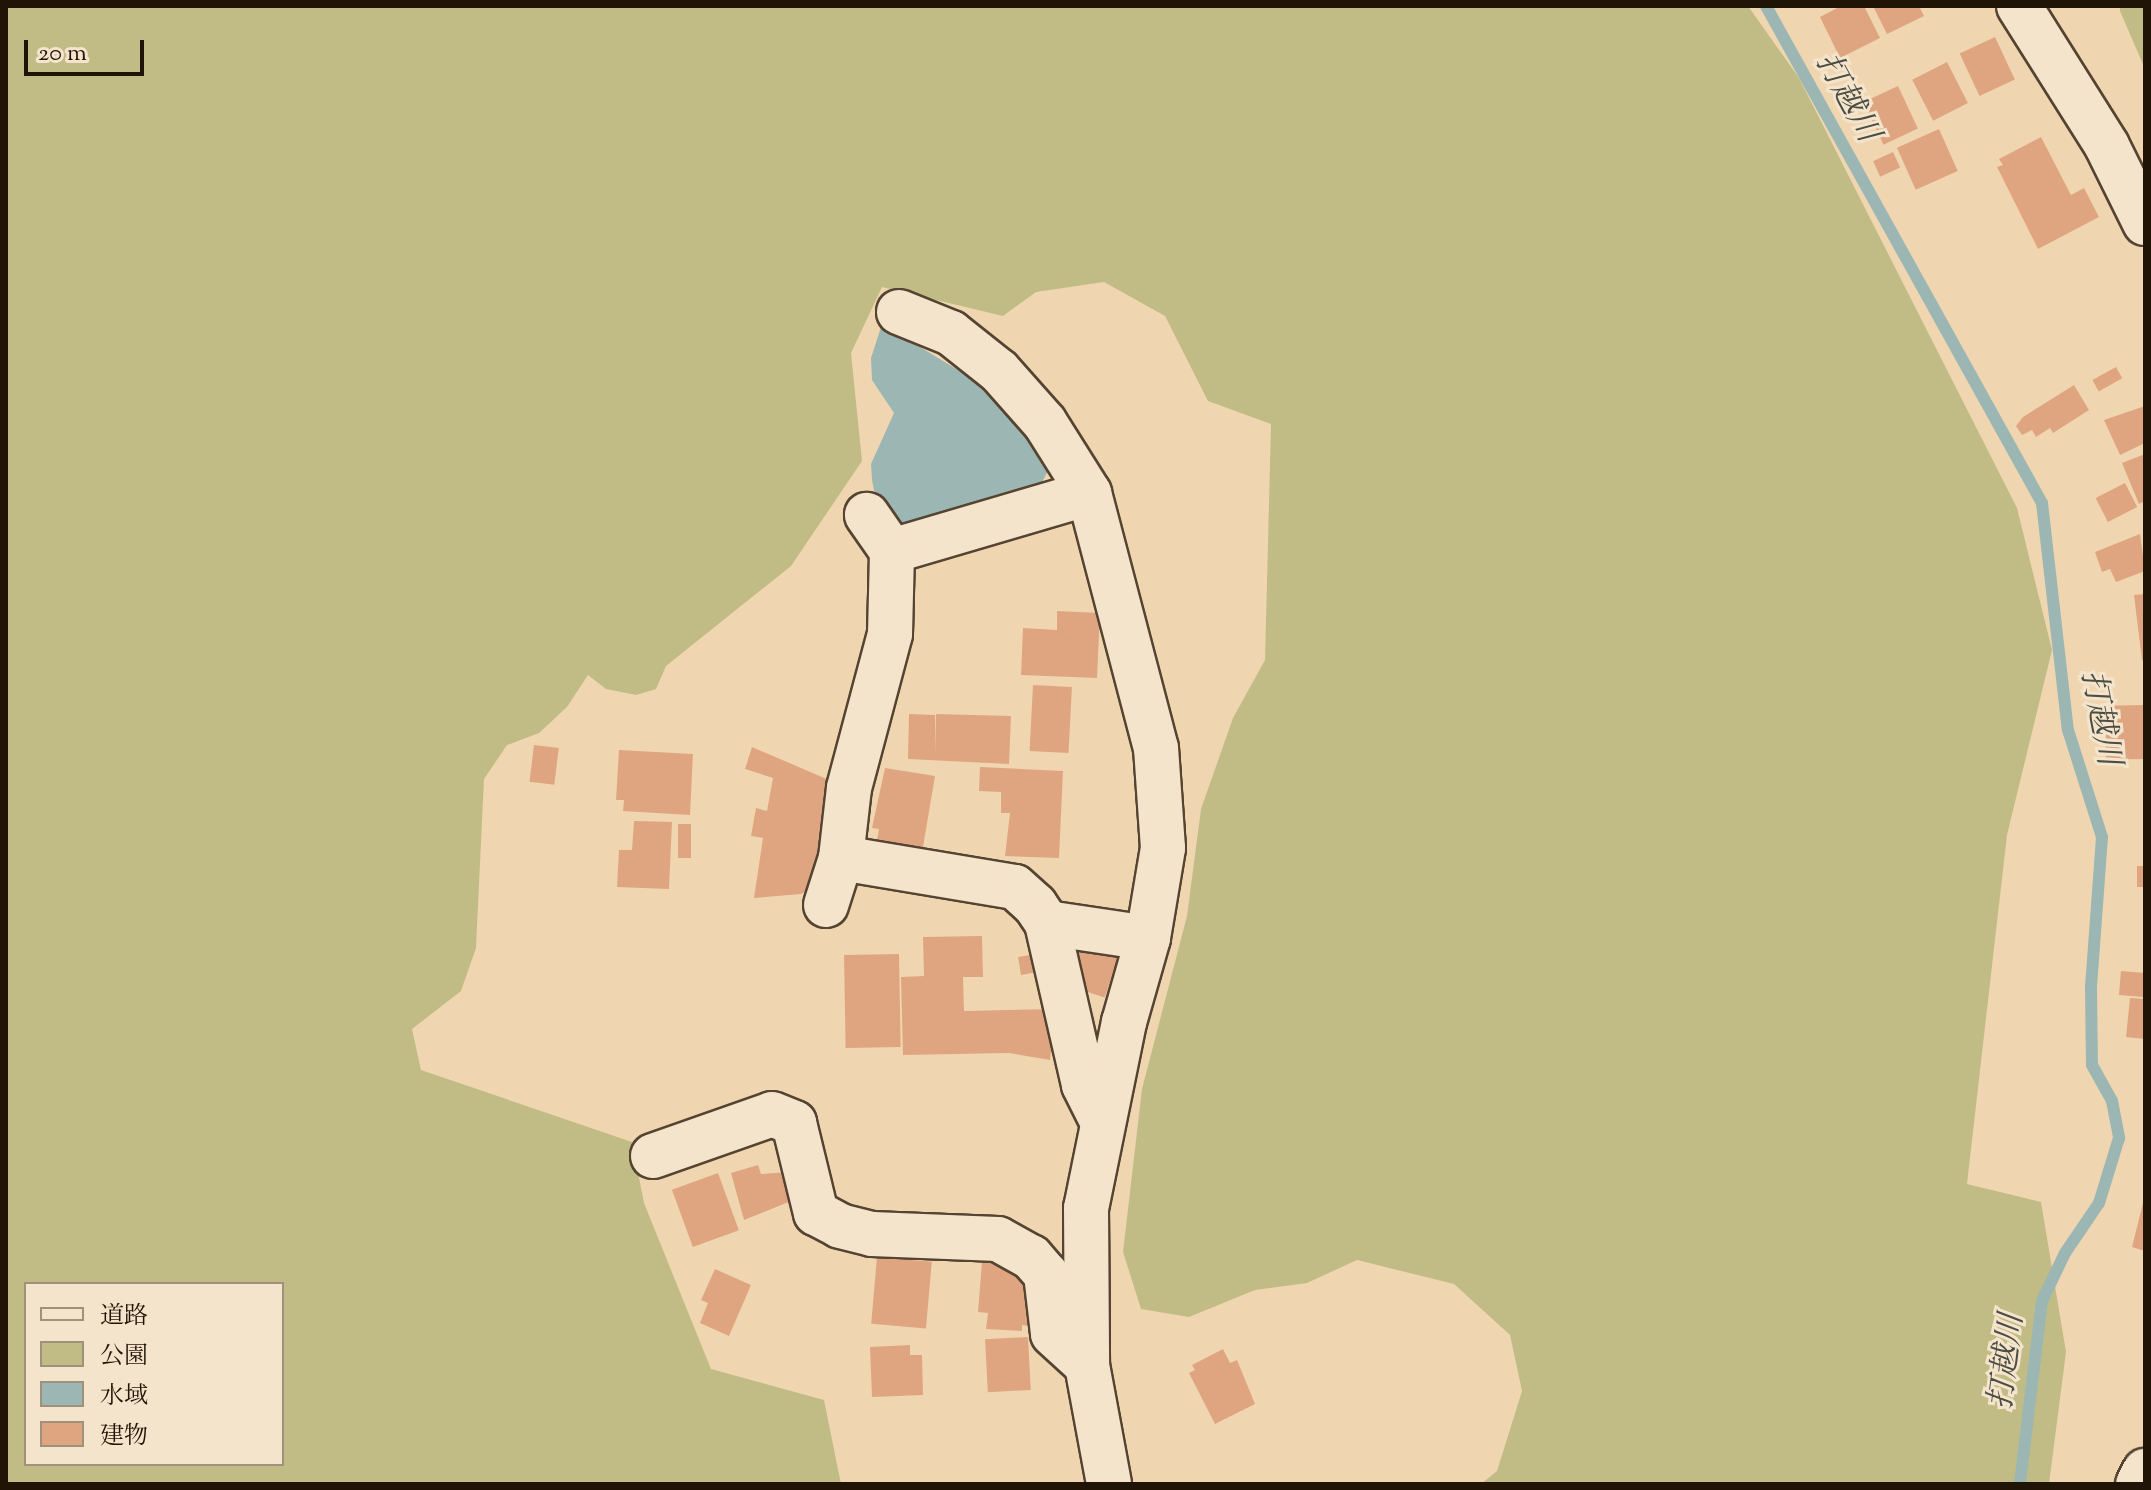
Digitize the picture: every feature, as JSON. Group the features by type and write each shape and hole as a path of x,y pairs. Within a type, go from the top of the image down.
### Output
{"street":[{"path":"2019,6 2107,146 2145,223"},
{"path":"899,312 951,333 999,371 1045,423 1089,493 1156,748 1163,848 1148,938 1102,1121 1086,1208 1087,1365 1109,1484"},
{"path":"892,551 1089,493"},
{"path":"826,905 841,858 849,788 890,634 892,551 867,515"},
{"path":"841,858 1015,887 1047,923 1084,1085 1102,1121"},
{"path":"1047,923 1148,938"},
{"path":"653,1156 772,1114 794,1123 816,1213 840,1226 872,1234 998,1239 1031,1257 1046,1274 1053,1334 1087,1365"},
{"path":"2138,1484 2145,1471"}],"green space":[{"path":"6,6 1748,6 1799,78 2017,508 2052,650 2007,835 1967,1184 2041,1202 2066,1352 2049,1484 1481,1484 1497,1471 1522,1391 1510,1335 1454,1284 1357,1260 1307,1283 1255,1290 1189,1317 1141,1309 1123,1252 1142,1089 1187,916 1201,809 1233,718 1265,660 1271,424 1208,401 1165,316 1104,282 1036,292 1003,316 882,287 851,353 862,461 791,566 666,666 656,689 636,695 606,689 588,675 567,707 539,733 507,745 484,779 476,948 461,991 412,1029 421,1070 632,1142 644,1203 711,1369 824,1400 841,1484 6,1484"},
{"path":"2120,6 2145,6 2145,69 2120,11"}],"water":[{"path":"882,324 981,384 1018,420 1049,469 1041,484 896,530 876,500 872,480 871,464 894,413 872,380 871,358"}],"building":[{"path":"1841,6 1864,6 1880,38 1840,58 1820,17"},
{"path":"1873,6 1919,6 1924,16 1887,34"},
{"path":"1995,37 2015,80 1980,96 1960,53"},
{"path":"1947,62 1968,103 1933,121 1912,80"},
{"path":"1898,86 1918,129 1883,145 1864,102"},
{"path":"1939,129 1958,171 1916,190 1897,148"},
{"path":"2041,137 2071,195 2084,188 2099,217 2038,249 1997,167 2003,165 1999,159"},
{"path":"1893,152 1900,167 1880,177 1873,161"},
{"path":"2116,367 2122,378 2099,391 2092,380"},
{"path":"2074,385 2089,410 2053,433 2050,428 2036,437 2032,430 2022,435 2016,426 2023,417"},
{"path":"2145,406 2145,443 2120,455 2104,420"},
{"path":"2145,454 2145,501 2139,504 2122,463"},
{"path":"2125,483 2137,507 2108,522 2096,498"},
{"path":"2140,534 2145,571 2116,582 2110,569 2102,572 2095,552"},
{"path":"2145,594 2145,660 2142,660 2134,595"},
{"path":"1057,611 1100,613 1097,678 1021,675 1023,628 1057,630"},
{"path":"1033,685 1072,687 1068,753 1030,751"},
{"path":"2144,705 2145,759 2106,760 2105,706"},
{"path":"909,714 935,715 935,755 936,714 1011,716 1009,764 908,759"},
{"path":"534,745 559,748 554,785 529,782"},
{"path":"752,747 829,780 813,887 801,894 754,898 763,838 751,836 756,808 767,811 773,778 745,769"},
{"path":"619,750 693,754 690,815 623,811 624,800 616,800"},
{"path":"980,767 1063,771 1059,858 1005,856 1010,813 1001,813 1001,792 979,791"},
{"path":"885,768 935,776 922,853 876,846 879,829 872,828"},
{"path":"634,821 672,822 669,889 617,887 619,850 632,850"},
{"path":"678,824 691,824 691,858 678,858"},
{"path":"2137,866 2145,866 2145,887 2137,887"},
{"path":"1042,935 1048,970 1021,975 1018,957 1030,955 1027,938"},
{"path":"982,936 983,977 963,977 964,1011 1056,1009 1050,1060 1009,1053 903,1055 901,977 924,976 923,937"},
{"path":"1079,944 1118,957 1105,998 1066,985"},
{"path":"899,954 901,1047 846,1048 844,955"},
{"path":"2121,971 2145,973 2143,997 2119,995"},
{"path":"2130,998 2145,999 2145,1039 2126,1037"},
{"path":"758,1165 761,1174 789,1172 796,1199 744,1220 731,1173"},
{"path":"718,1173 739,1230 693,1247 672,1190"},
{"path":"2145,1200 2145,1251 2132,1247"},
{"path":"877,1257 932,1262 926,1329 871,1324"},
{"path":"982,1262 1016,1265 1015,1276 1027,1277 1029,1326 1022,1325 1022,1331 986,1329 988,1313 978,1312"},
{"path":"715,1269 751,1285 729,1336 700,1323 708,1303 701,1300"},
{"path":"1028,1337 1031,1390 988,1392 985,1339"},
{"path":"910,1345 910,1355 922,1355 923,1395 872,1397 870,1347"},
{"path":"1223,1349 1230,1363 1237,1360 1255,1404 1215,1424 1189,1373 1195,1370 1192,1365"}],"waterway":[{"name":"打越川","path":"1766,6 2042,503 2068,730 2102,837 2091,987 2092,1065 2112,1101 2119,1138 2099,1203 2065,1253 2042,1301 2020,1484"}]}
